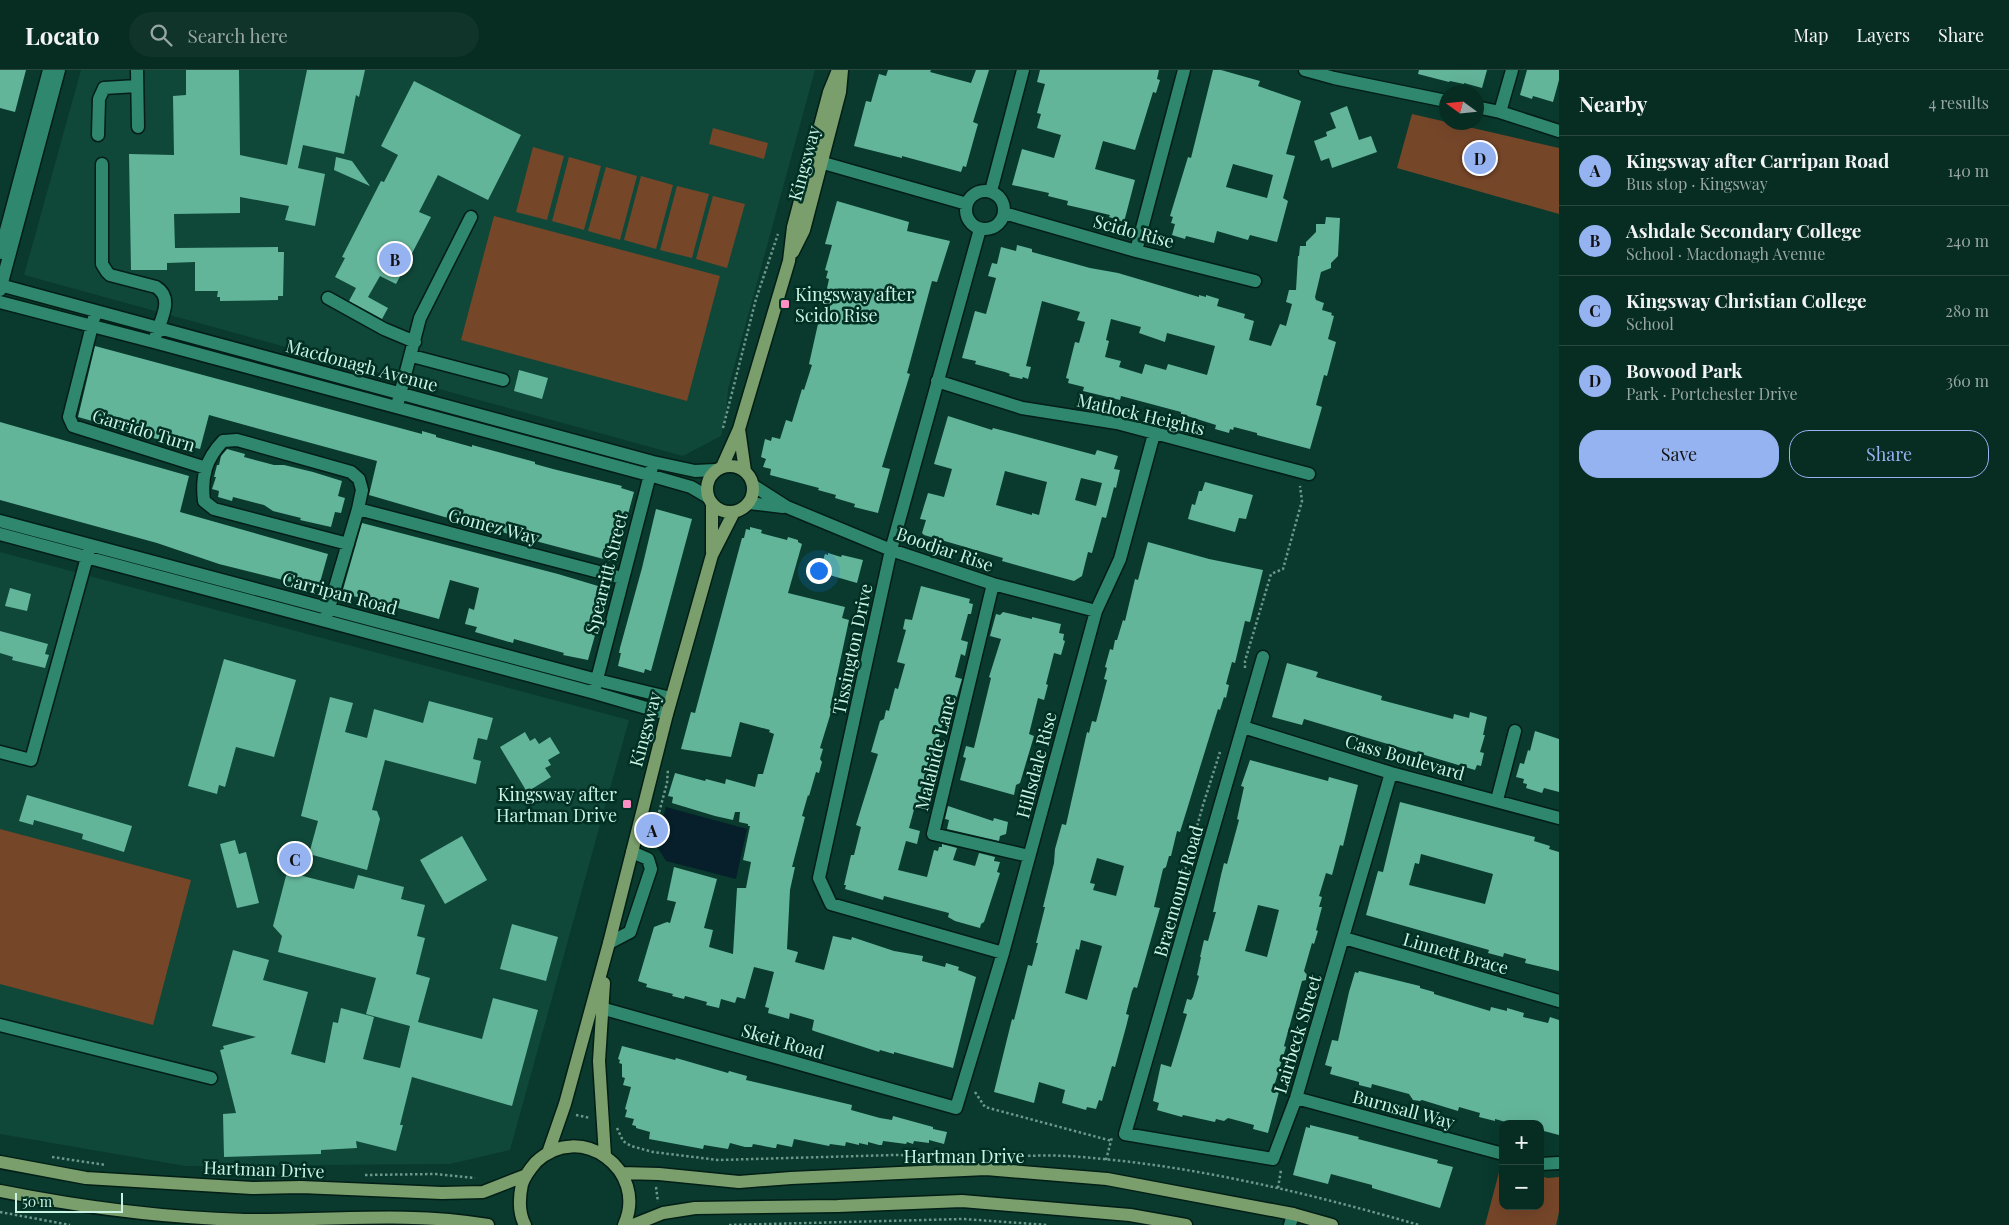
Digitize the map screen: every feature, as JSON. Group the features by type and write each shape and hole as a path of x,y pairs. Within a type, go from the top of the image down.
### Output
{"main road":[{"name":"Kingsway","path":"817,161 829,92 838,70"},
{"name":"Kingsway","path":"712,554 710,501 707,483 719,468 739,429 789,261 794,227 840,92 842,70"},
{"name":"Kingsway","path":"739,429 745,470 754,486"},
{"path":"719,468 738,466 745,470"},
{"path":"710,501 718,509 734,512 745,508 749,503 754,486"},
{"name":"Kingsway","path":"548,1153 563,1111 609,943 671,698 712,554 734,512"},
{"name":"Kingsway","path":"605,1156 599,1061 601,1008 609,943"},
{"path":"525,1225 520,1208 520,1195 524,1176 533,1165 548,1153 564,1147 581,1147 605,1156 621,1173 626,1182 629,1201 629,1211 624,1225"},
{"name":"Hartman Drive","path":"0,1162 86,1178 252,1188 301,1187 442,1193 483,1192 524,1176"},
{"name":"Hartman Drive","path":"621,1173 655,1174 740,1182 791,1178 986,1170 1107,1179 1291,1220 1332,1225"},
{"path":"0,1191 59,1203 162,1214 244,1220 440,1218 488,1225"},
{"path":"634,1225 661,1214 695,1208 838,1206 962,1201 1130,1214 1186,1225"}],"street":[{"path":"0,254 11,206 49,70"},
{"path":"0,287 11,206 59,70"},
{"path":"137,70 138,127"},
{"path":"991,191 1023,70"},
{"path":"1136,250 1184,70"},
{"path":"1305,70 1335,74 1439,99"},
{"path":"1500,112 1512,70"},
{"path":"98,135 99,99 104,88 137,86"},
{"path":"1484,109 1559,130"},
{"path":"817,161 967,204"},
{"path":"102,164 102,264 110,275 161,290 166,302 154,342"},
{"path":"991,191 1002,200 1004,213 998,224 987,229 980,229 967,216 967,204 976,193 991,191"},
{"name":"Scido Rise","path":"1004,213 1255,281"},
{"path":"397,406 412,356 420,318 471,216"},
{"name":"Tissington Drive","path":"980,229 891,550 819,878 831,904 1003,953"},
{"name":"Macdonagh Avenue","path":"0,287 96,310 653,462 695,471 719,468"},
{"path":"328,298 384,329 415,342"},
{"name":"Macdonagh Avenue","path":"0,302 397,406 649,475 691,487 710,501"},
{"name":"Garrido Turn","path":"96,310 69,417 73,426 206,468"},
{"path":"412,356 503,380"},
{"name":"Matlock Heights","path":"937,382 1022,408 1117,423 1309,474"},
{"name":"Hillsdale Rise","path":"956,1108 1003,953 1096,611 1120,559 1154,434"},
{"path":"325,622 348,544 358,509 362,490 358,480 350,472 237,440 223,441 212,452 202,487 204,501 214,508 348,544"},
{"name":"Spearritt Street","path":"593,693 653,462"},
{"name":"Boodjar Rise","path":"754,486 788,507 891,550 993,584 1096,611"},
{"name":"Boodjar Rise","path":"749,503 788,507"},
{"name":"Gomez Way","path":"358,509 622,578"},
{"name":"Carripan Road","path":"0,521 671,698"},
{"name":"Carripan Road","path":"0,534 667,714"},
{"path":"0,752 31,760 90,545"},
{"name":"Malahide Lane","path":"993,584 933,834 1029,856"},
{"path":"503,669 506,656"},
{"name":"Braemount Road","path":"1125,1134 1263,657"},
{"name":"Cass Boulevard","path":"1243,727 1391,773 1559,818"},
{"path":"1496,800 1515,731"},
{"name":"Lairbeck Street","path":"1125,1134 1273,1159 1296,1098 1391,773"},
{"path":"609,943 630,932 651,869 648,859 632,852"},
{"name":"Linnett Brace","path":"1344,938 1559,1001"},
{"name":"Skeit Road","path":"601,1008 956,1108"},
{"path":"0,1025 211,1078"},
{"name":"Burnsall Way","path":"1296,1098 1499,1153"},
{"path":"1544,1164 1559,1163"}],"path":[{"path":"721,436 756,300 778,234"},
{"path":"644,744 647,734 644,728 650,710"},
{"path":"653,852 650,846 667,783 668,763"},
{"path":"962,1089 975,1092 985,1106 1112,1141"},
{"path":"563,1111 602,1120 616,1120 616,1126 623,1141 631,1146 653,1152 718,1160 895,1155 963,1156"},
{"path":"653,1152 656,1191 661,1214"},
{"path":"47,1156 111,1165"},
{"path":"1002,1156 1067,1156 1177,1168 1240,1179 1419,1225"},
{"path":"365,1175 436,1174 477,1178"},
{"path":"0,1212 70,1225"},
{"path":"729,1225 963,1219 1048,1225"}],"shaded area":[{"path":"81,70 815,70 728,389 726,415 721,436 683,456 24,275"},
{"path":"1412,114 1439,120 1439,130 1481,130 1559,148 1559,214 1397,168"},
{"path":"713,128 768,143 764,159 709,144"},
{"path":"533,147 564,156 547,220 516,212"},
{"path":"569,157 601,166 584,230 552,221"},
{"path":"606,167 637,176 620,240 588,231"},
{"path":"641,176 673,185 656,249 624,240"},
{"path":"677,186 709,194 692,258 660,250"},
{"path":"713,196 745,204 727,268 696,259"},
{"path":"494,216 720,276 687,401 461,340"},
{"path":"0,552 629,720 510,1150 450,1164 185,1166 0,1134"},
{"path":"0,829 191,880 153,1025 0,984"},
{"path":"1499,1172 1499,1210 1544,1210 1544,1177 1559,1177 1559,1212 1556,1225 1485,1225"}],"water":[{"path":"666,807 747,829 736,879 666,861 656,845"}],"building":[{"path":"0,70 26,70 15,112 0,108"},
{"path":"186,70 239,70 240,155 287,165 307,70 365,70 359,97 356,95 344,154 303,145 298,168 325,174 315,226 285,220 289,206 240,197 240,213 174,214 175,248 278,247 278,252 284,252 283,296 278,296 278,300 220,301 220,297 217,297 218,291 195,291 195,262 167,263 167,270 131,270 129,154 174,155 173,96 186,95"},
{"path":"888,70 931,70 930,72 971,83 976,70 989,70 973,122 978,124 966,167 963,166 961,172 902,156 902,158 854,146 866,101 871,102 879,74 886,76"},
{"path":"1040,70 1159,70 1157,79 1160,80 1156,93 1153,92 1135,150 1103,141 1095,169 1135,180 1124,222 1109,217 1110,215 1067,205 1068,201 1048,196 1049,193 1012,185 1022,149 1054,158 1061,135 1037,128 1041,114 1037,113 1045,84 1037,82"},
{"path":"1213,70 1221,70 1260,81 1258,86 1301,101 1286,154 1295,156 1283,198 1288,201 1277,242 1250,235 1248,240 1217,231 1214,243 1186,236 1185,239 1172,235 1175,224 1171,223 1173,217 1170,216 1188,157 1191,158","holes":["1233,164 1273,175 1267,198 1226,187"]},
{"path":"1419,70 1487,70 1483,85 1449,82 1418,74"},
{"path":"1527,70 1559,70 1559,80 1553,102 1533,96 1532,99 1520,95"},
{"path":"414,81 521,135 488,200 438,175 419,212 431,217 396,284 380,276 368,297 388,308 382,319 349,301 356,288 335,277 345,258 342,257 381,181 384,182 398,155 381,146"},
{"path":"1347,106 1359,140 1371,136 1377,152 1332,168 1329,158 1321,161 1314,141 1327,136 1326,132 1336,128 1330,113"},
{"path":"336,157 352,161 370,186 334,170"},
{"path":"837,201 909,222 907,231 950,241 937,282 932,281 907,373 910,374 882,467 890,469 878,513 854,507 855,504 835,498 836,495 818,490 819,488 770,475 771,469 763,467 766,459 761,457 765,439 771,441 772,437 780,439 786,420 792,422 812,365 809,364 820,315 825,317 831,294 826,293 829,279 826,278 828,271 825,270 832,245 825,244"},
{"path":"1326,217 1340,218 1338,256 1331,263 1331,268 1321,272 1315,297 1316,300 1324,303 1322,310 1332,313 1331,315 1334,316 1328,339 1336,342 1327,376 1324,375 1316,405 1322,407 1310,449 1234,427 1233,430 1230,429 1229,433 1215,429 1216,425 1181,414 1181,412 1121,396 1120,400 1083,391 1084,387 1068,383 1069,379 1066,378 1075,342 1079,343 1085,322 1077,320 1080,312 1042,301 1026,366 1031,367 1028,379 1009,376 1010,374 1005,372 975,364 976,361 962,358 975,311 986,314 996,278 988,276 992,263 997,264 1001,247 1016,251 1017,245 1032,249 1032,252 1090,268 1118,273 1199,297 1199,295 1206,297 1206,295 1219,299 1217,306 1245,314 1244,318 1254,321 1249,340 1271,346 1280,324 1286,326 1292,304 1286,302 1289,290 1296,290 1300,246 1306,246 1306,242 1316,232 1316,224 1325,224","holes":["1111,319 1141,327 1139,333 1165,342 1167,333 1215,346 1207,375 1168,364 1166,370 1145,364 1142,374 1119,367 1121,361 1105,357 1109,341 1106,340"]},
{"path":"95,346 422,434 422,431 472,447 472,445 535,462 535,464 553,469 622,486 621,488 634,492 615,562 369,495 377,461 209,415 200,449 175,444 78,417"},
{"path":"519,370 548,378 542,399 514,391"},
{"path":"948,416 992,430 993,428 1095,455 1097,450 1118,456 1114,469 1120,470 1106,518 1102,517 1092,553 1088,552 1082,576 1074,581 1002,561 1003,558 924,535 922,533 926,520 920,519 928,493 944,497 952,469 934,464","holes":["1005,471 1047,482 1039,515 1032,513 1032,515 996,505","1081,478 1102,483 1096,506 1075,500"]},
{"path":"0,422 189,476 180,512 328,554 319,586 312,585 311,587 219,564 157,543 0,500"},
{"path":"227,449 245,454 244,457 313,472 342,481 338,496 345,498 341,513 335,512 331,527 300,520 301,518 273,511 264,505 233,497 232,501 218,497 219,491 212,489 216,477 214,477 221,456"},
{"path":"1205,482 1253,495 1246,519 1239,518 1235,532 1188,519 1192,504 1195,505 1199,491 1202,491"},
{"path":"656,509 692,519 651,671 645,669 644,673 618,666 621,653 619,653 620,648"},
{"path":"362,523 558,574 608,589 588,660 563,655 564,653 514,639 513,643 475,632 477,627 465,624 469,608 474,610 479,588 450,580 439,619 342,593"},
{"path":"750,527 762,530 761,533 764,534 787,540 788,537 798,540 802,544 788,593 845,607 842,618 849,620 830,708 832,709 820,748 823,749 820,759 822,762 819,773 816,772 802,816 805,817 792,867 795,867 790,890 787,949 798,952 795,962 824,970 833,936 851,940 852,937 894,951 923,956 922,961 945,967 946,963 959,967 958,970 976,977 953,1068 894,1052 894,1054 880,1050 879,1052 814,1031 812,1030 814,1020 790,1013 789,1019 768,1013 769,1008 765,1007 774,972 754,967 745,999 737,997 735,1003 721,999 719,1008 706,1005 707,1002 685,996 684,999 672,996 673,994 646,987 647,984 638,981 654,927 667,922 670,923 676,902 667,900 674,867 717,879 704,928 713,930 709,947 733,954 737,888 746,888 751,862 743,860 750,826 739,822 740,812 735,812 733,820 715,816 672,803 673,797 668,796 675,773 725,784 726,779 755,787 758,774 763,774 774,734 769,732 770,730 740,722 731,757 681,749 691,712 695,713 742,538 744,538 746,529 750,530"},
{"path":"1148,542 1209,559 1263,570 1250,622 1245,621 1235,663 1232,662 1226,684 1229,685 1226,698 1224,697 1220,710 1218,709 1180,832 1177,831 1171,856 1169,856 1166,867 1163,869 1154,907 1160,908 1137,988 1134,987 1132,991 1126,1014 1129,1015 1126,1027 1115,1067 1112,1066 1102,1101 1099,1100 1096,1109 1087,1107 1086,1110 1062,1103 1065,1090 1039,1082 1034,1103 994,1092 1012,1019 1014,1020 1028,965 1032,966 1038,943 1036,943 1054,863 1055,849 1062,824 1066,825 1087,732 1089,733 1092,721 1096,722 1107,680 1104,679 1107,668 1105,667 1110,649 1113,650 1123,620 1125,621 1135,579 1138,580","holes":["1097,858 1124,866 1116,896 1093,890 1095,884 1090,883","1081,940 1102,946 1087,1000 1065,993 1076,949 1079,950"]},
{"path":"828,553 863,560 857,583 819,572 825,554 828,555"},
{"path":"921,586 970,599 969,603 973,604 971,614 968,614 961,640 968,642 965,656 961,654 955,677 962,679 949,724 943,722 930,770 938,772 932,794 929,793 925,808 915,806 909,828 920,831 917,844 906,841 898,870 927,877 934,850 938,851 942,844 957,848 953,860 975,866 979,853 995,857 994,861 1000,862 997,872 1000,873 984,922 980,928 955,921 948,917 949,913 884,896 883,900 845,889 846,885 844,885 851,855 854,855 861,827 856,825 878,754 871,752 880,721 884,719 886,710 889,711 895,688 898,689 905,664 897,662 906,630 903,629 905,619 912,620"},
{"path":"10,588 31,594 27,611 5,606"},
{"path":"1003,612 1061,624 1059,633 1064,634 1063,640 1065,641 1061,655 1054,653 1044,700 1038,698 1029,734 1034,736 1020,783 1016,785 1014,795 960,780 966,758 963,757 966,746 974,748 991,678 989,677 1001,639 990,636 996,614 1000,615"},
{"path":"0,631 48,644 45,654 49,655 45,668 12,660 13,657 0,653"},
{"path":"224,659 296,680 274,757 236,747 225,787 219,785 217,794 188,786"},
{"path":"1287,663 1318,672 1316,677 1382,696 1381,700 1453,719 1454,714 1469,718 1470,712 1487,717 1483,735 1485,735 1480,752 1484,753 1481,766 1477,765 1475,770 1304,719 1302,725 1272,717"},
{"path":"330,697 353,703 345,732 367,738 374,709 423,723 429,701 493,718 487,740 478,738 473,759 481,761 476,784 385,760 372,810 377,811 380,819 367,870 309,854 318,821 301,816"},
{"path":"1535,731 1559,739 1559,792 1544,788 1542,793 1526,788 1527,784 1523,783 1524,779 1516,777 1520,763 1524,764 1528,750 1530,751"},
{"path":"525,732 530,741 535,738 539,744 550,737 560,753 548,760 551,765 545,768 551,777 527,792 500,747"},
{"path":"1250,760 1328,781 1329,777 1358,785 1343,846 1340,845 1332,875 1326,873 1319,896 1322,897 1319,907 1322,907 1316,930 1318,931 1314,944 1312,943 1304,971 1307,975 1306,980 1302,981 1284,1046 1286,1047 1274,1086 1280,1088 1268,1133 1253,1129 1254,1125 1228,1118 1224,1121 1216,1119 1215,1122 1164,1112 1157,1110 1159,1103 1153,1101 1161,1064 1171,1067 1187,1014 1183,1013 1187,999 1191,1000 1193,997 1199,976 1197,975 1204,940 1208,941 1216,912 1213,912 1224,863 1227,864 1239,820 1237,819 1244,787 1241,786","holes":["1258,905 1279,910 1267,957 1245,951"]},
{"path":"27,795 132,826 124,852 82,839 83,834 34,820 33,825 19,821"},
{"path":"1400,802 1535,837 1534,841 1550,846 1549,849 1559,852 1559,971 1525,963 1526,959 1504,953 1503,957 1488,953 1489,950 1366,915 1378,871 1383,872","holes":["1421,854 1493,874 1485,904 1409,885 1415,863 1419,864"]},
{"path":"948,806 993,821 994,818 1008,822 1006,834 1000,836 999,841 947,829 949,820 945,819"},
{"path":"462,836 487,880 445,904 420,860"},
{"path":"235,840 239,854 246,852 259,903 237,908 220,844"},
{"path":"287,872 354,889 358,875 404,887 401,899 425,905 417,936 425,938 416,974 430,978 418,1022 482,1039 493,998 538,1010 512,1106 412,1077 400,1125 403,1125 396,1151 356,1141 357,1148 321,1150 321,1154 224,1157 223,1114 236,1113 220,1050 224,1049 223,1046 256,1037 212,1026 233,950 269,960 263,980 308,992 291,1054 325,1063 333,1022 338,1023 341,1008 374,1017 363,1059 400,1068 410,1026 366,1014 376,978 278,952 282,936 273,926"},
{"path":"512,924 558,937 546,981 500,969"},
{"path":"1359,971 1420,986 1420,988 1434,992 1434,994 1490,1011 1491,1007 1507,1011 1507,1008 1524,1013 1523,1017 1548,1023 1550,1017 1559,1020 1559,1135 1544,1131 1544,1120 1495,1119 1495,1121 1479,1117 1480,1113 1459,1107 1458,1111 1422,1100 1413,1100 1409,1094 1372,1084 1371,1088 1359,1085 1359,1082 1330,1074 1332,1067 1325,1065 1332,1040 1338,1041 1349,992 1355,972 1358,973"},
{"path":"622,1046 675,1060 676,1058 728,1073 729,1071 747,1076 746,1080 852,1105 851,1110 880,1118 892,1120 893,1116 933,1127 933,1129 947,1132 944,1144 929,1140 929,1143 914,1141 913,1144 883,1141 882,1145 868,1142 868,1145 859,1143 859,1145 846,1142 845,1146 830,1144 829,1146 794,1139 792,1147 777,1144 776,1148 774,1148 753,1144 752,1147 745,1147 730,1143 728,1149 704,1145 703,1149 649,1139 650,1132 636,1128 636,1126 632,1125 634,1119 625,1117 627,1110 625,1109 631,1087 623,1085 625,1078 622,1077 622,1064 619,1063 620,1060 618,1059"},
{"path":"1310,1125 1438,1160 1437,1163 1453,1167 1440,1208 1372,1188 1372,1185 1331,1174 1328,1184 1293,1175 1306,1127 1310,1128"}],"place":[{"name":"Bowood Park","path":"1480,158"},
{"name":"Ashdale Secondary College","path":"395,259"},
{"name":"Kingsway after Scido Rise","path":"785,304"},
{"name":"Kingsway after Hartman Drive","path":"627,804"},
{"name":"Kingsway after Carripan Road","path":"652,830"},
{"name":"Kingsway Christian College","path":"295,859"}]}
